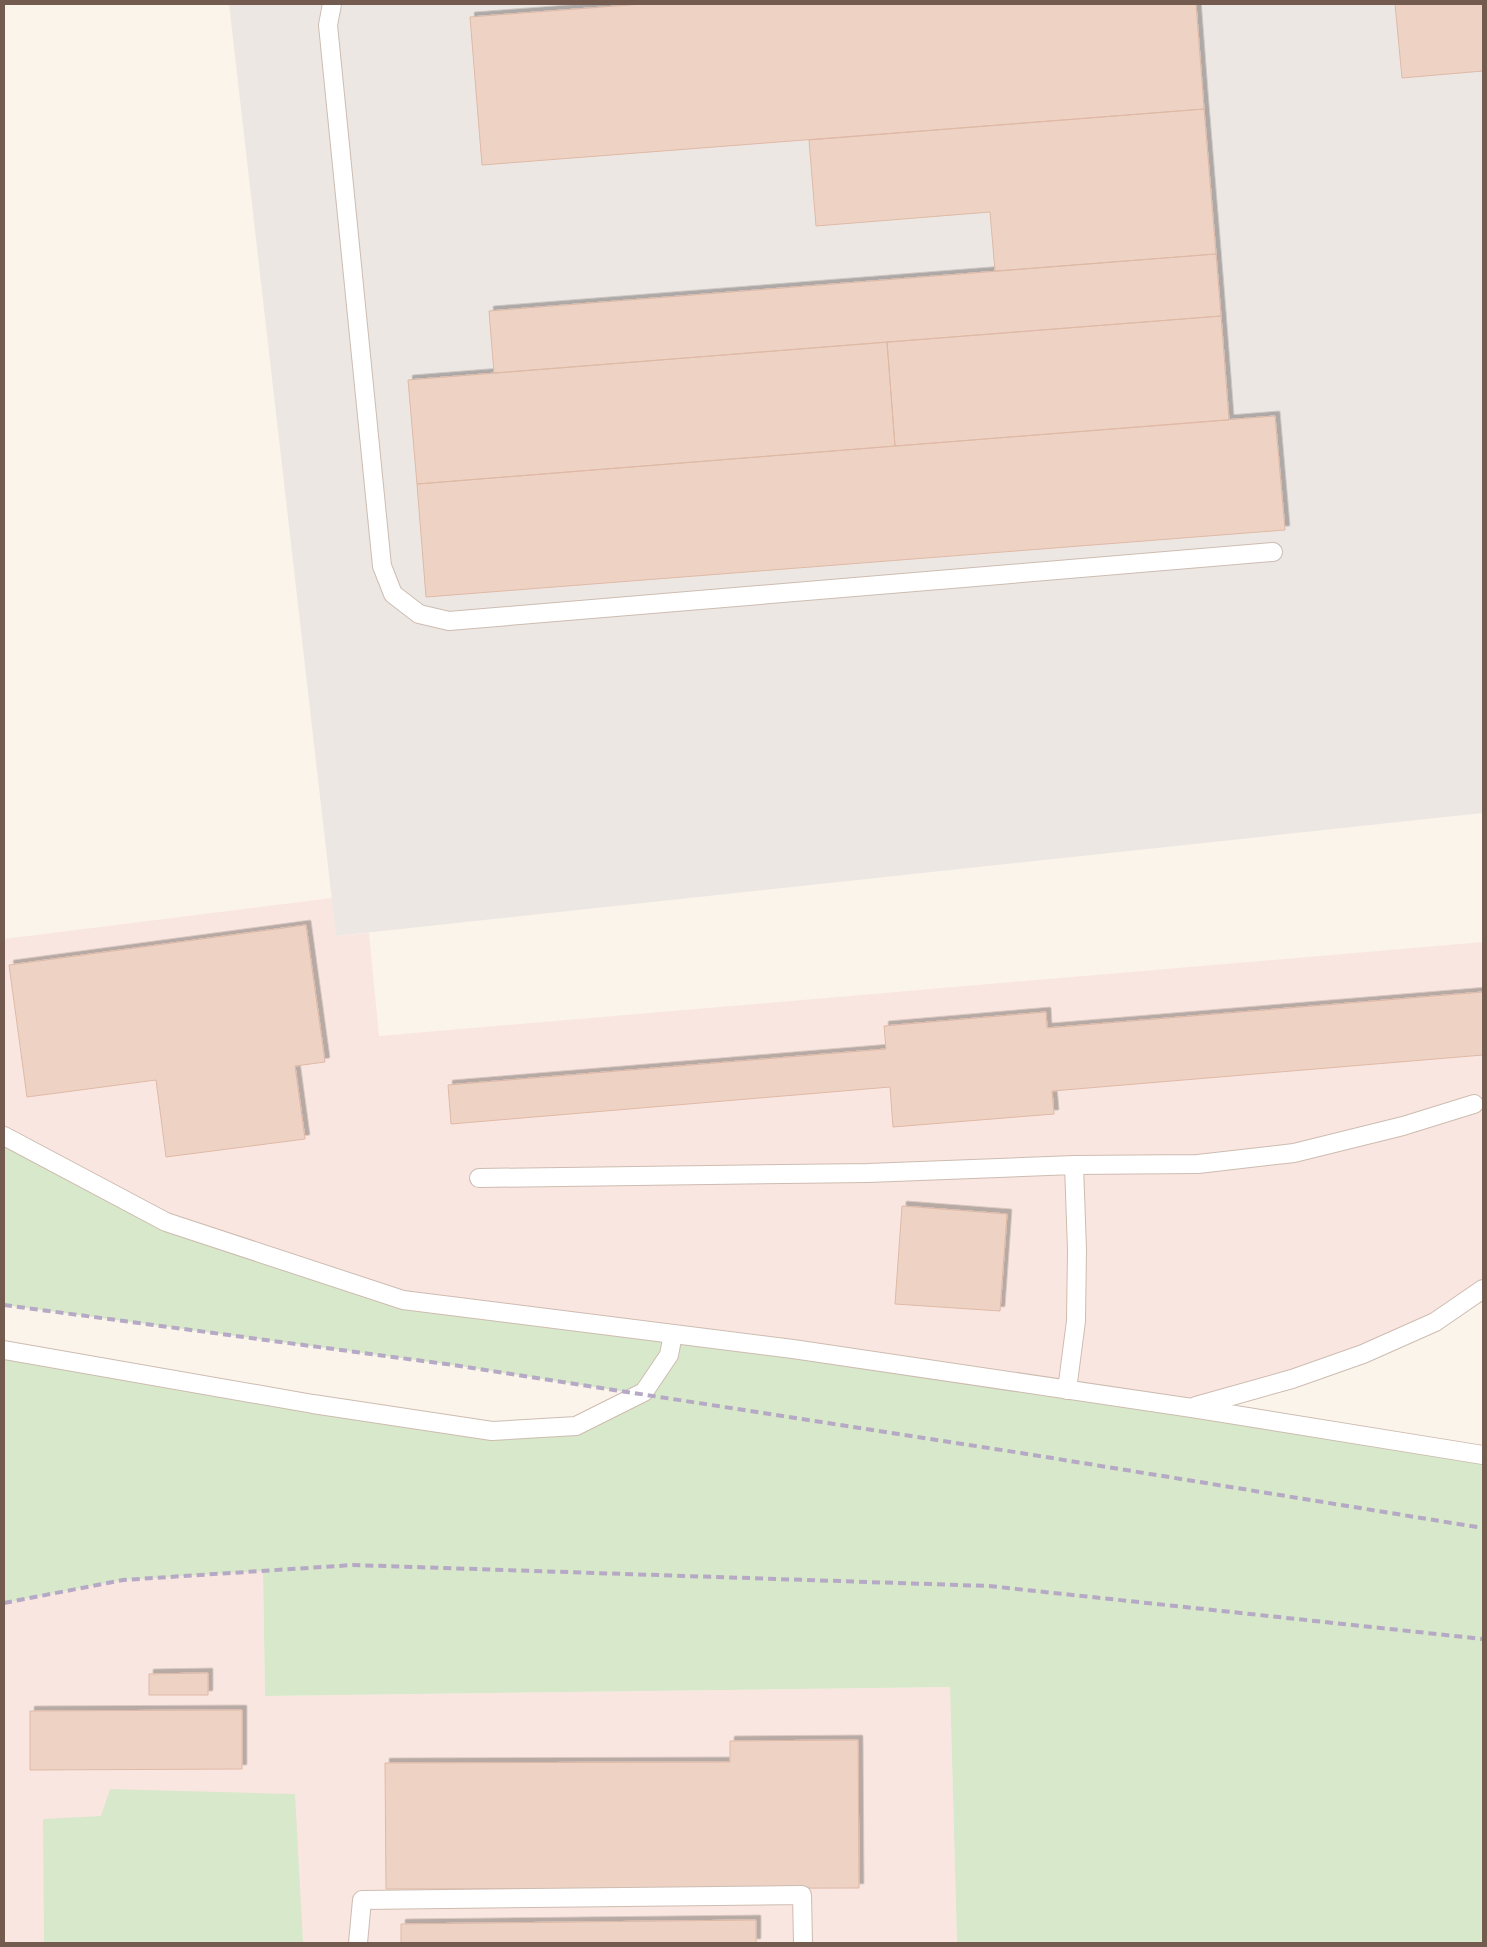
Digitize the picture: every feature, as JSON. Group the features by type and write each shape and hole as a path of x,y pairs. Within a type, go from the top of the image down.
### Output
{"lane":[{"path":"332,4 328,25 382,566 393,594 419,614 449,621 1273,552"},
{"path":"479,1178 868,1173 1074,1165 1198,1164 1294,1153 1403,1126 1474,1104"},
{"path":"4,1136 166,1222 403,1300 793,1349 1192,1408 1483,1454"},
{"path":"1067,1390 1076,1321 1077,1250 1074,1165"},
{"path":"1192,1408 1292,1379 1363,1354 1435,1322 1483,1289"},
{"path":"4,1350 313,1404 492,1431 576,1426 644,1392 669,1355 673,1334"},
{"path":"358,1943 362,1900 802,1895 802,1943"}],"shaded area":[{"path":"229,4 1483,4 1483,813 336,936"},
{"path":"332,898 336,936 369,933 379,1036 1483,942 1483,1289 1435,1322 1192,1408 403,1300 166,1222 4,1136 4,939"},
{"path":"263,1571 265,1696 950,1687 957,1943 4,1943 4,1603 123,1580"}],"green space":[{"path":"4,1136 166,1222 403,1300 1483,1455 1483,1943 957,1943 950,1687 265,1696 263,1571 123,1580 4,1603 4,1350 492,1431 576,1426 638,1394 453,1365 4,1305"},
{"path":"110,1789 295,1794 303,1943 44,1943 43,1819 101,1816"}],"building":[{"path":"643,4 1196,4 1204,109 482,165 470,17"},
{"path":"1395,4 1483,4 1483,71 1402,78"},
{"path":"1204,109 1216,254 995,271 990,212 816,226 809,140"},
{"path":"1216,254 1221,316 494,373 489,311"},
{"path":"1221,316 1229,420 895,446 887,342"},
{"path":"887,342 895,446 417,484 408,380"},
{"path":"1275,416 1285,530 426,597 417,484"},
{"path":"306,925 325,1062 295,1066 305,1139 166,1157 156,1080 27,1097 9,965"},
{"path":"1483,992 1483,1055 1052,1091 1054,1114 893,1127 890,1087 451,1124 448,1085 886,1049 884,1026 1046,1012 1047,1028"},
{"path":"902,1206 1007,1214 1000,1311 895,1304"},
{"path":"208,1673 208,1695 149,1695 149,1674"},
{"path":"242,1710 242,1769 30,1770 30,1711"},
{"path":"858,1740 859,1888 386,1889 385,1763 730,1762 730,1741"},
{"path":"756,1920 756,1943 401,1943 401,1924"}],"railway":[{"path":"4,1305 453,1365 1021,1453 1483,1528"},
{"path":"4,1603 123,1580 353,1565 989,1586 1483,1639"}]}
